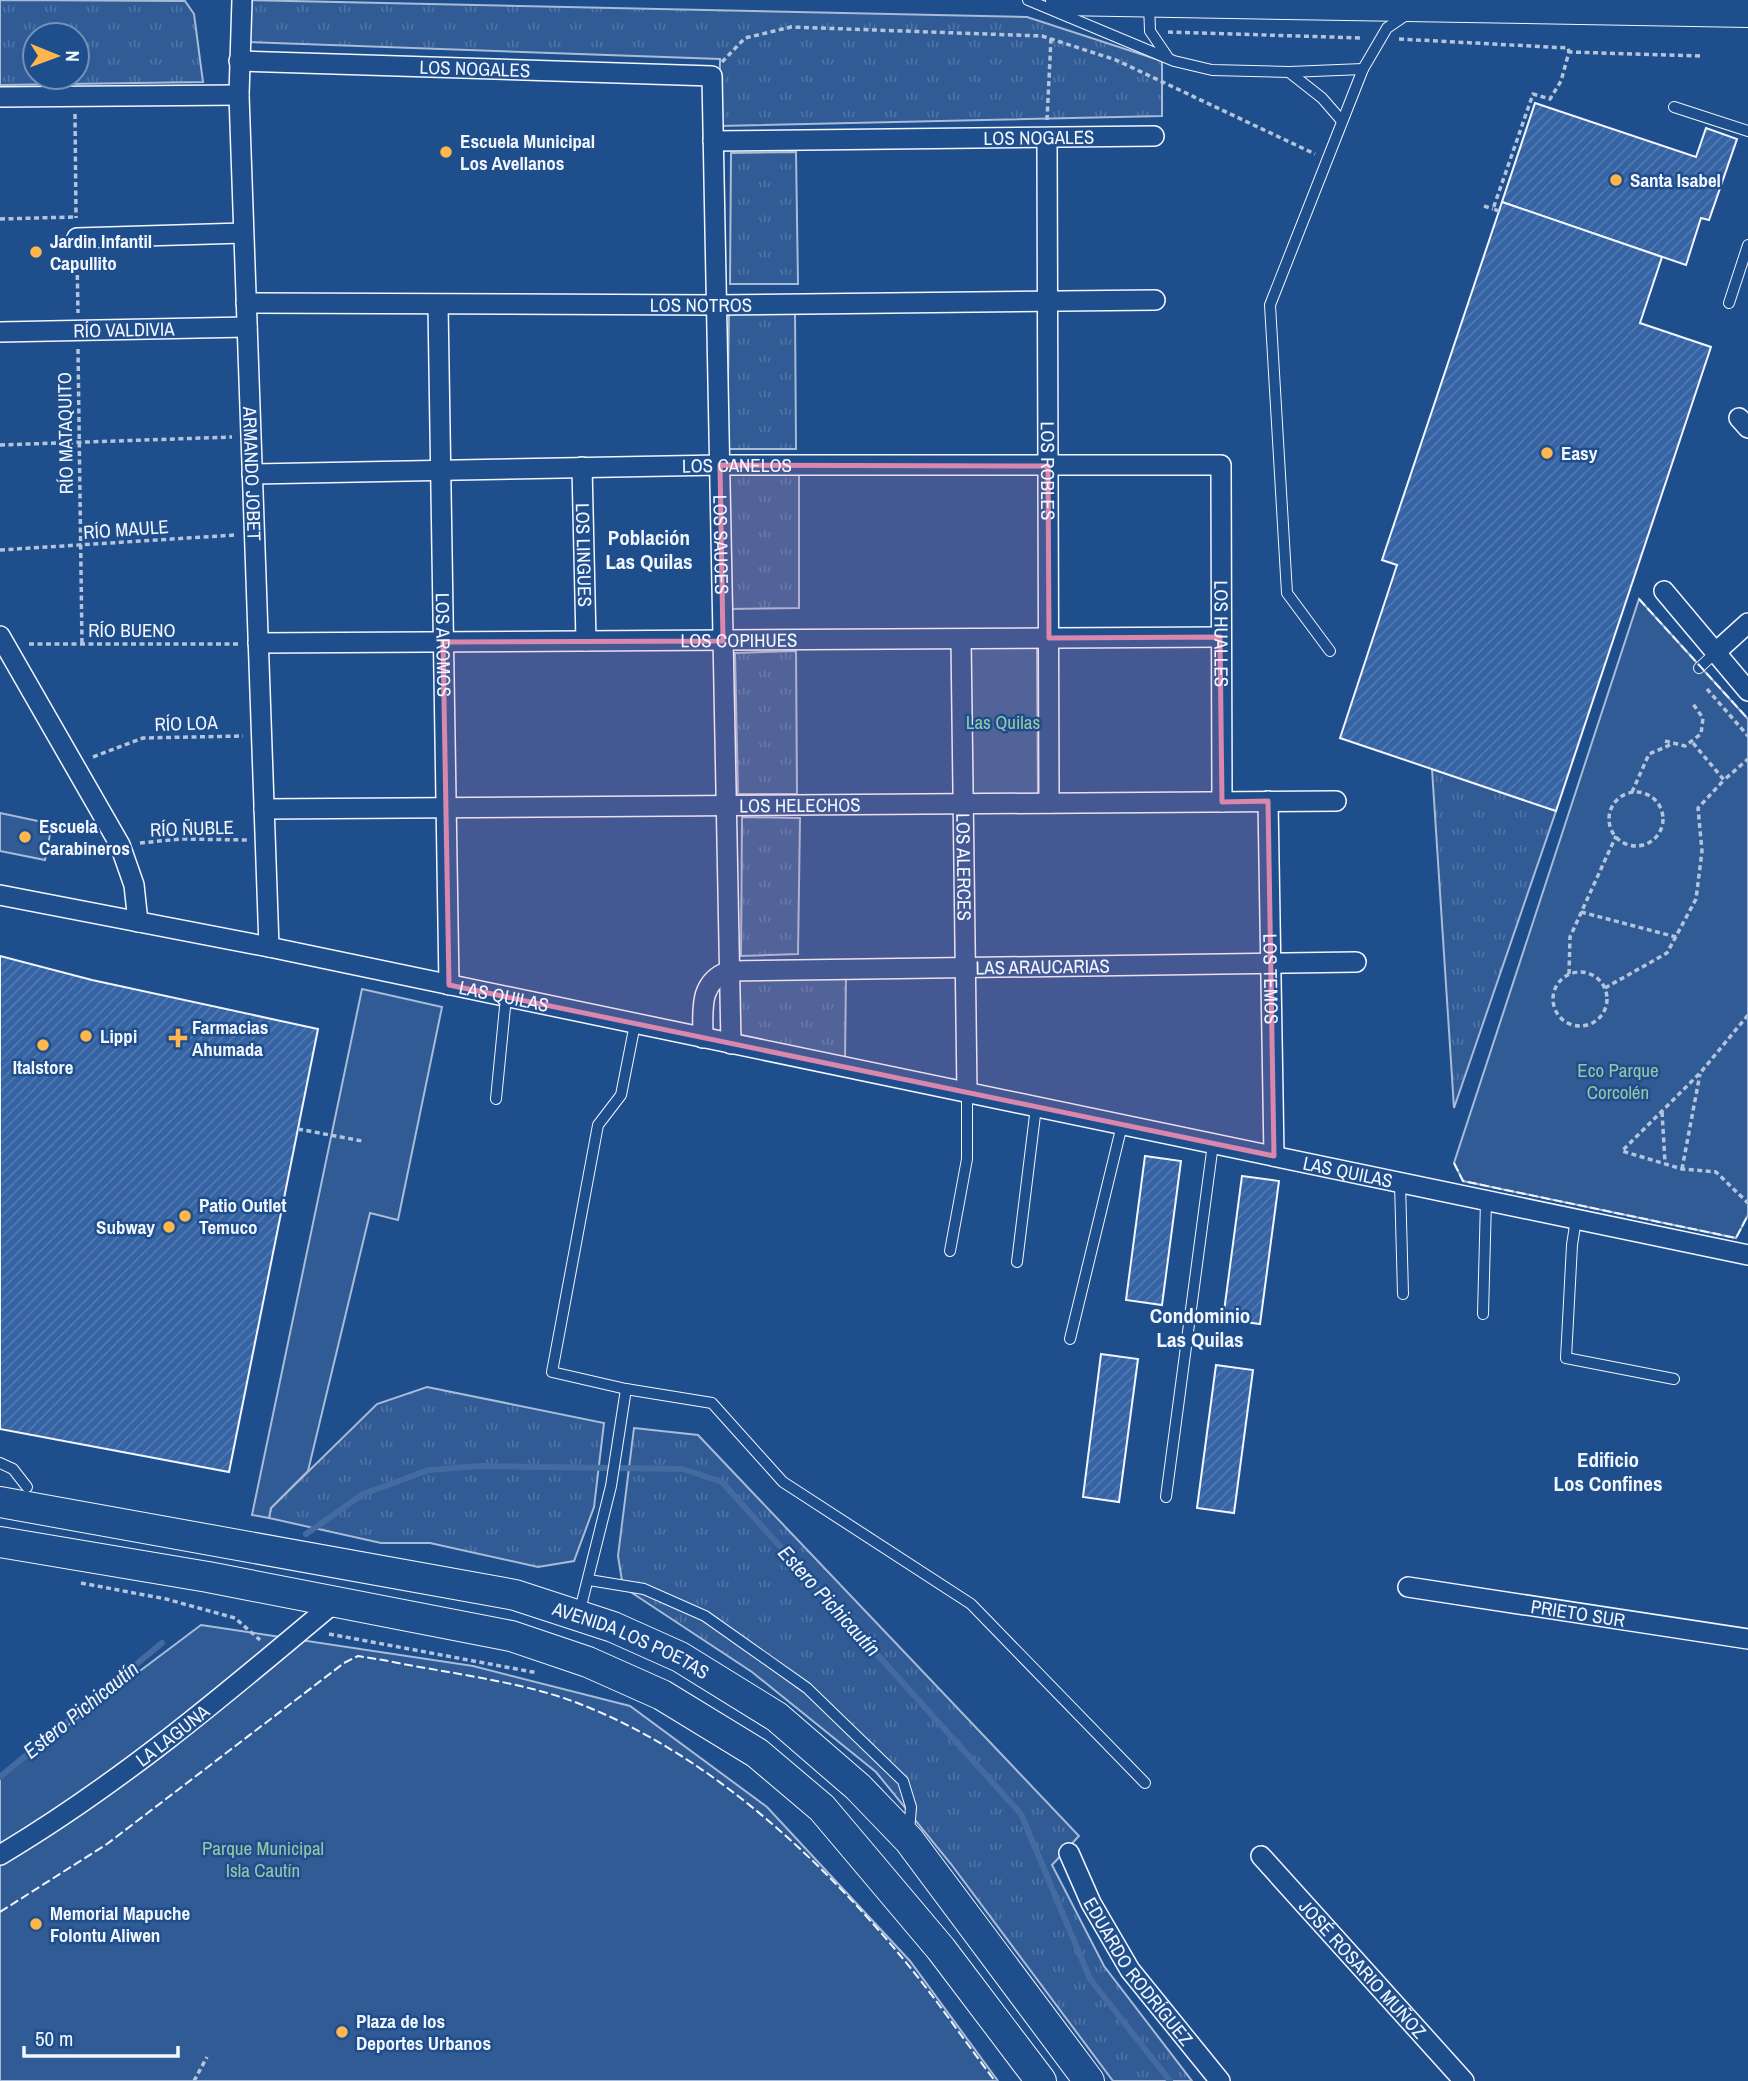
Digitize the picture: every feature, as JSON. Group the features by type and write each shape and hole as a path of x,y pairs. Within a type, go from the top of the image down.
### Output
{"main road":[{"path":"1061,0 1150,11 1712,6 1748,12"},
{"path":"27,1487 156,1514 213,1539"},
{"name":"AVENIDA LOS POETAS","path":"0,1502 515,1595 579,1615 669,1651 746,1695 832,1762 909,1840 1089,2081"},
{"name":"AVENIDA LOS POETAS","path":"0,1542 511,1636 588,1661 662,1695 726,1731 790,1779 851,1839 941,1949 1041,2081"}],"street":[{"name":"ARMANDO JOBET","path":"242,0 239,95 269,947"},
{"name":"LOS NOGALES","path":"239,61 712,76"},
{"name":"LOS SAUCES","path":"712,76 731,1044"},
{"path":"0,97 239,95"},
{"name":"LOS NOGALES","path":"713,141 1154,136"},
{"name":"LOS ROBLES","path":"1047,139 1049,803"},
{"path":"76,238 243,233"},
{"name":"LOS NOTROS","path":"246,303 438,305 1156,300"},
{"name":"LOS AROMOS","path":"438,305 449,985"},
{"name":"RÍO VALDIVIA","path":"0,332 247,327"},
{"name":"LOS CANELOS","path":"252,474 582,467 1222,465"},
{"name":"LOS HUALLES","path":"1222,465 1222,802"},
{"name":"LOS LINGUES","path":"582,467 586,641"},
{"path":"1664,591 1748,691"},
{"path":"1716,652 1748,623"},
{"name":"LOS COPIHUES","path":"258,643 1220,637"},
{"name":"LOS ALERCES","path":"961,639 967,1093"},
{"path":"3,640 120,845 134,885 138,922"},
{"name":"LOS TEMOS","path":"1268,801 1274,1157"},
{"name":"LOS HELECHOS","path":"264,808 1336,801"},
{"name":"LAS QUILAS","path":"0,895 269,947 1748,1255"},
{"name":"LAS ARAUCARIAS","path":"729,971 1356,962"},
{"path":"703,1038 705,992 713,979 729,971"},
{"name":"PRIETO SUR","path":"1408,1587 1748,1639"},
{"name":"LA LAGUNA","path":"0,1855 74,1808 174,1736 335,1602"},
{"name":"EDUARDO RODRÍGUEZ","path":"1069,1853 1090,1903 1130,1970 1220,2081"},
{"name":"JOSÉ ROSARIO MUÑOZ","path":"1261,1856 1464,2081"}],"lane":[{"path":"1028,0 1174,61 1212,70 1289,72 1363,69"},
{"path":"1330,651 1287,593 1270,305 1363,69 1381,38 1397,19 1437,8"},
{"path":"1150,11 1160,50 1174,61"},
{"path":"1289,72 1322,98 1342,121"},
{"path":"1674,107 1748,131"},
{"path":"1729,303 1748,245"},
{"path":"1699,668 1716,652"},
{"path":"496,1099 506,997"},
{"path":"635,1024 621,1095 598,1125 552,1372 626,1389 712,1403 783,1482 971,1604 1145,1783"},
{"path":"950,1251 967,1159 967,1093"},
{"path":"1017,1262 1036,1107"},
{"path":"1070,1339 1122,1125"},
{"path":"1166,1497 1213,1144"},
{"path":"1400,1183 1403,1294"},
{"path":"1483,1314 1486,1201"},
{"path":"1576,1219 1571,1258 1566,1358 1674,1378"},
{"path":"579,1615 611,1486 626,1389"},
{"path":"0,1463 13,1469 27,1487"},
{"path":"589,1580 644,1589 705,1616 807,1688 903,1781 911,1807 909,1840"}],"path":[{"path":"1150,11 1381,38 1568,48 1569,52"},
{"path":"712,76 725,57 745,38 791,27 1051,38 1116,61 1326,160"},
{"path":"1047,139 1051,38"},
{"path":"1569,52 1702,56"},
{"path":"1493,209 1533,94 1550,99 1561,81 1569,52"},
{"name":"RÍO MATAQUITO","path":"75,96 82,644"},
{"path":"1484,206 1499,211"},
{"path":"0,219 76,217"},
{"path":"0,445 251,437"},
{"name":"RÍO MAULE","path":"0,550 254,533"},
{"name":"RÍO BUENO","path":"3,640 82,644 258,643"},
{"path":"1707,689 1748,736"},
{"path":"1632,792 1649,754 1671,745 1685,746 1693,743 1701,734 1704,723 1699,709 1693,704"},
{"name":"RÍO LOA","path":"75,764 143,738 261,735"},
{"path":"1665,741 1671,745"},
{"path":"1693,743 1724,780"},
{"path":"1605,988 1667,953 1696,900 1702,851 1698,807 1748,759"},
{"path":"1632,792 1647,794 1655,800 1662,813 1661,828 1653,840 1643,845 1628,844 1616,836 1610,822 1612,807 1618,799 1632,792"},
{"path":"1569,975 1570,937 1616,836"},
{"name":"RÍO ÑUBLE","path":"120,845 181,839 265,840"},
{"path":"1581,912 1676,937"},
{"path":"1586,973 1595,976 1605,988 1607,1003 1600,1017 1588,1025 1573,1025 1560,1016 1554,1002 1556,987 1569,975 1586,973"},
{"path":"1748,1015 1701,1072 1622,1151 1682,1169 1716,1172 1748,1203"},
{"path":"1682,1169 1701,1072"},
{"path":"1662,1112 1665,1163"},
{"path":"298,1129 362,1141"},
{"path":"70,1581 166,1600 235,1618 268,1647"},
{"path":"319,1634 542,1674"},
{"path":"194,2081 207,2057"}],"highlighted area":[{"path":"720,465 1048,466 1049,638 1220,637 1222,802 1268,801 1274,1156 449,985 443,642 723,641"}],"green space":[{"path":"0,0 185,1 194,14 203,82 91,84 91,21 21,21 21,85 0,85"},
{"path":"247,0 1027,17 1162,61 1162,116 719,126 720,59 247,42"},
{"path":"796,152 798,284 730,284 731,153"},
{"path":"795,312 796,449 727,449 729,313"},
{"path":"728,471 799,471 799,608 729,609"},
{"path":"796,651 797,794 738,794 735,653"},
{"path":"1432,769 1556,811 1454,1108"},
{"path":"742,817 800,818 798,954 741,956"},
{"path":"846,976 845,1059 740,1038 739,977"},
{"path":"427,1387 604,1423 594,1507 574,1561 538,1567 430,1543 381,1543 269,1518 271,1508 377,1404"},
{"path":"634,1428 698,1435 1079,1836 1052,1865 1104,1966 1192,2081 1113,2081 951,1864 876,1772 752,1672 623,1587 618,1556"}],"shaded area":[{"name":"Eco Parque Corcolén","path":"1639,599 1748,719 1748,1215 1736,1238 1463,1181 1454,1163"},
{"name":"Las Quilas","path":"1037,646 1038,798 969,798 968,647"},
{"name":"Escuela Carabineros","path":"0,813 52,824 45,860 0,851"},
{"path":"362,989 442,1007 398,1220 370,1213 308,1471 271,1508 269,1518 252,1515"},
{"name":"Parque Municipal Isla Cautín","path":"201,1625 473,1666 630,1706 767,1807 910,1961 998,2081 0,2081 0,1776"}],"building":[{"name":"Santa Isabel","path":"1535,103 1696,157 1706,128 1737,139 1709,220 1701,218 1686,265 1502,202"},
{"name":"Easy","path":"1502,202 1662,257 1640,323 1711,347 1556,811 1340,738 1397,565 1382,560"},
{"name":"Patio Outlet Temuco","path":"0,956 92,980 318,1029 229,1472 0,1429"},
{"path":"1145,1156 1181,1161 1162,1305 1126,1300"},
{"path":"1242,1176 1279,1181 1260,1324 1223,1319"},
{"path":"1101,1354 1138,1359 1119,1502 1083,1497"},
{"path":"1216,1365 1253,1370 1234,1513 1197,1508"}],"waterway":[{"name":"Estero Pichicautín","path":"306,1534 363,1494 429,1470 481,1466 683,1469 722,1482 1021,1814 1090,1979 1170,2081"},
{"name":"Estero Pichicautín","path":"0,1777 162,1643"}],"fence":[{"path":"1639,599 1748,719"},
{"path":"1454,1163 1463,1181 1736,1238 1748,1215"},
{"path":"0,1912 107,1844 344,1663 358,1656 383,1660 509,1683 580,1704 626,1724 713,1778 794,1843 866,1916 924,1985 995,2081"}],"place":[{"name":"Escuela Municipal Los Avellanos","path":"446,152"},
{"name":"Santa Isabel","path":"1616,180"},
{"name":"Jardin Infantil Capullito","path":"36,252"},
{"name":"Easy","path":"1547,453"},
{"name":"Escuela Carabineros","path":"25,837"},
{"name":"Lippi","path":"86,1036"},
{"name":"Farmacias Ahumada","path":"178,1038"},
{"name":"Italstore","path":"43,1045"},
{"name":"Patio Outlet Temuco","path":"185,1216"},
{"name":"Subway","path":"169,1227"},
{"name":"Memorial Mapuche Folontu Aliwen","path":"36,1924"},
{"name":"Plaza de los Deportes Urbanos","path":"342,2032"}],"district":[{"name":"Población Las Quilas","path":"649,550"},
{"name":"Condominio Las Quilas","path":"1200,1328"},
{"name":"Edificio Los Confines","path":"1608,1472"}]}
